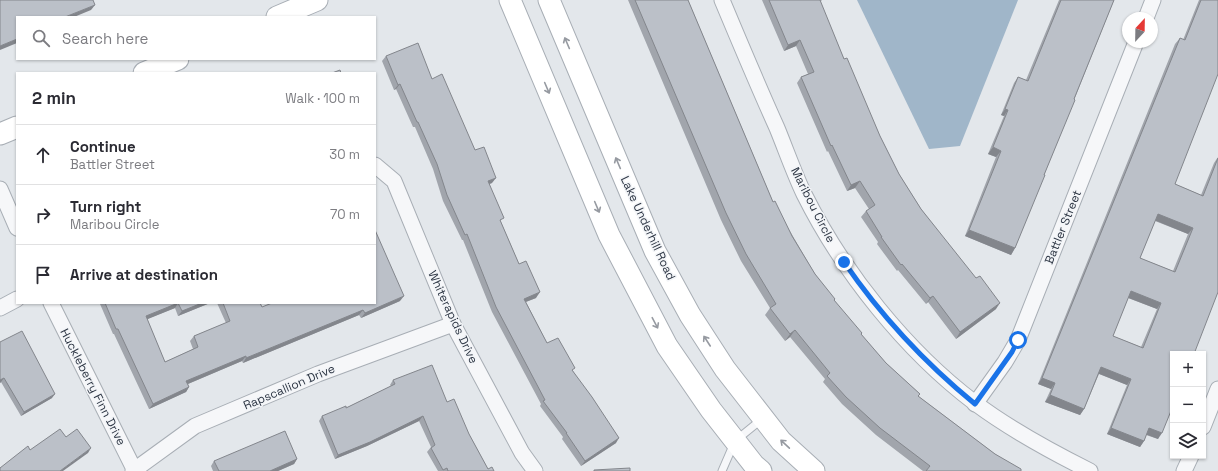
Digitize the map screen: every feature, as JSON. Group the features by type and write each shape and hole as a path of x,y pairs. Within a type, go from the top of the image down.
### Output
{"street":[{"path":"279,16 317,0"},
{"path":"510,0 609,235 667,346 710,410 754,465 761,471"},
{"name":"Lake Underhill Road","path":"549,0 655,251 690,315 725,369 781,441 814,471"},
{"name":"Maribou Circle","path":"722,0 804,193 840,256 861,287 900,332 946,380 975,404 1032,441 1090,471"},
{"path":"1148,12 1153,0"},
{"name":"Battler Street","path":"975,404 1012,352 1018,340 1134,48"},
{"path":"146,72 176,60"},
{"path":"0,134 16,127"},
{"name":"Whiterapids Drive","path":"376,165 394,181 453,324 522,453 535,471"},
{"path":"0,190 16,226"},
{"path":"0,308 16,300"},
{"name":"Huckleberry Finn Drive","path":"51,304 134,471"},
{"name":"Rapscallion Drive","path":"134,471 195,426 318,374 453,324"},
{"path":"1205,423 1218,389"},
{"path":"1184,471 1190,459"}],"lane":[{"path":"722,471 735,441 764,418"}],"water":[{"path":"857,0 1018,0 960,146 929,149"}],"building":[{"path":"0,0 93,0 95,5 68,16 16,16 16,39 0,46"},
{"path":"635,0 688,0 773,202 775,201 792,236 815,274 835,299 834,300 862,333 861,334 886,363 920,394 918,396 995,454 1021,469 1021,471 926,471 930,466 880,428 846,397 827,376 830,373 795,330 790,334 770,308 776,304 746,254 726,213"},
{"path":"769,0 820,0 844,59 847,58 880,136 899,174 921,209 976,278 980,276 1000,303 960,332 933,296 930,298 902,264 901,265 881,237 866,211 875,205 860,181 851,185 832,145 831,146 801,77 814,72 800,40 788,45"},
{"path":"1061,0 1114,0 1015,248 969,230 1001,151 993,147 1008,110 1005,109 1018,77 1028,81"},
{"path":"1201,0 1218,0 1218,74 1175,184 1203,196 1218,158 1218,292 1195,351 1170,351 1170,413 1162,433 1149,428 1144,441 1111,428 1131,379 1101,367 1084,409 1050,395 1055,383 1042,378 1180,38 1185,40","holes":["1158,214 1193,228 1175,272 1140,258","1131,291 1161,303 1143,348 1113,336"]},
{"path":"418,43 432,79 442,74 475,150 484,147 496,178 488,181 504,218 500,220 519,264 526,261 540,292 524,299 547,343 558,338 575,368 572,370 619,438 585,461 567,433 543,401 545,400 496,307 467,234 465,235 447,195 437,164 400,84 398,85 386,56"},
{"path":"376,232 404,296 365,313 363,310 186,381 189,387 153,404 105,304 176,304 146,316 165,362 198,347 194,336 230,321 223,304 260,304 262,307 270,304 376,304"},
{"path":"178,304 200,304 182,311"},
{"path":"22,331 55,394 24,412 4,378 0,380 0,342"},
{"path":"432,365 447,402 454,399 469,434 488,469 492,467 494,471 448,471 447,468 443,470 431,448 435,445 423,416 370,442 338,455 322,416 346,406 346,408 395,384 393,380"},
{"path":"60,429 66,437 77,429 91,448 60,471 0,471 0,468 28,446 30,450"},
{"path":"285,431 297,459 270,471 219,471 214,461"},
{"path":"630,468 630,471 594,471 594,470"}],"route":[{"path":"844,262 861,287 923,358 946,380 975,404 1012,352 1018,340"}]}
